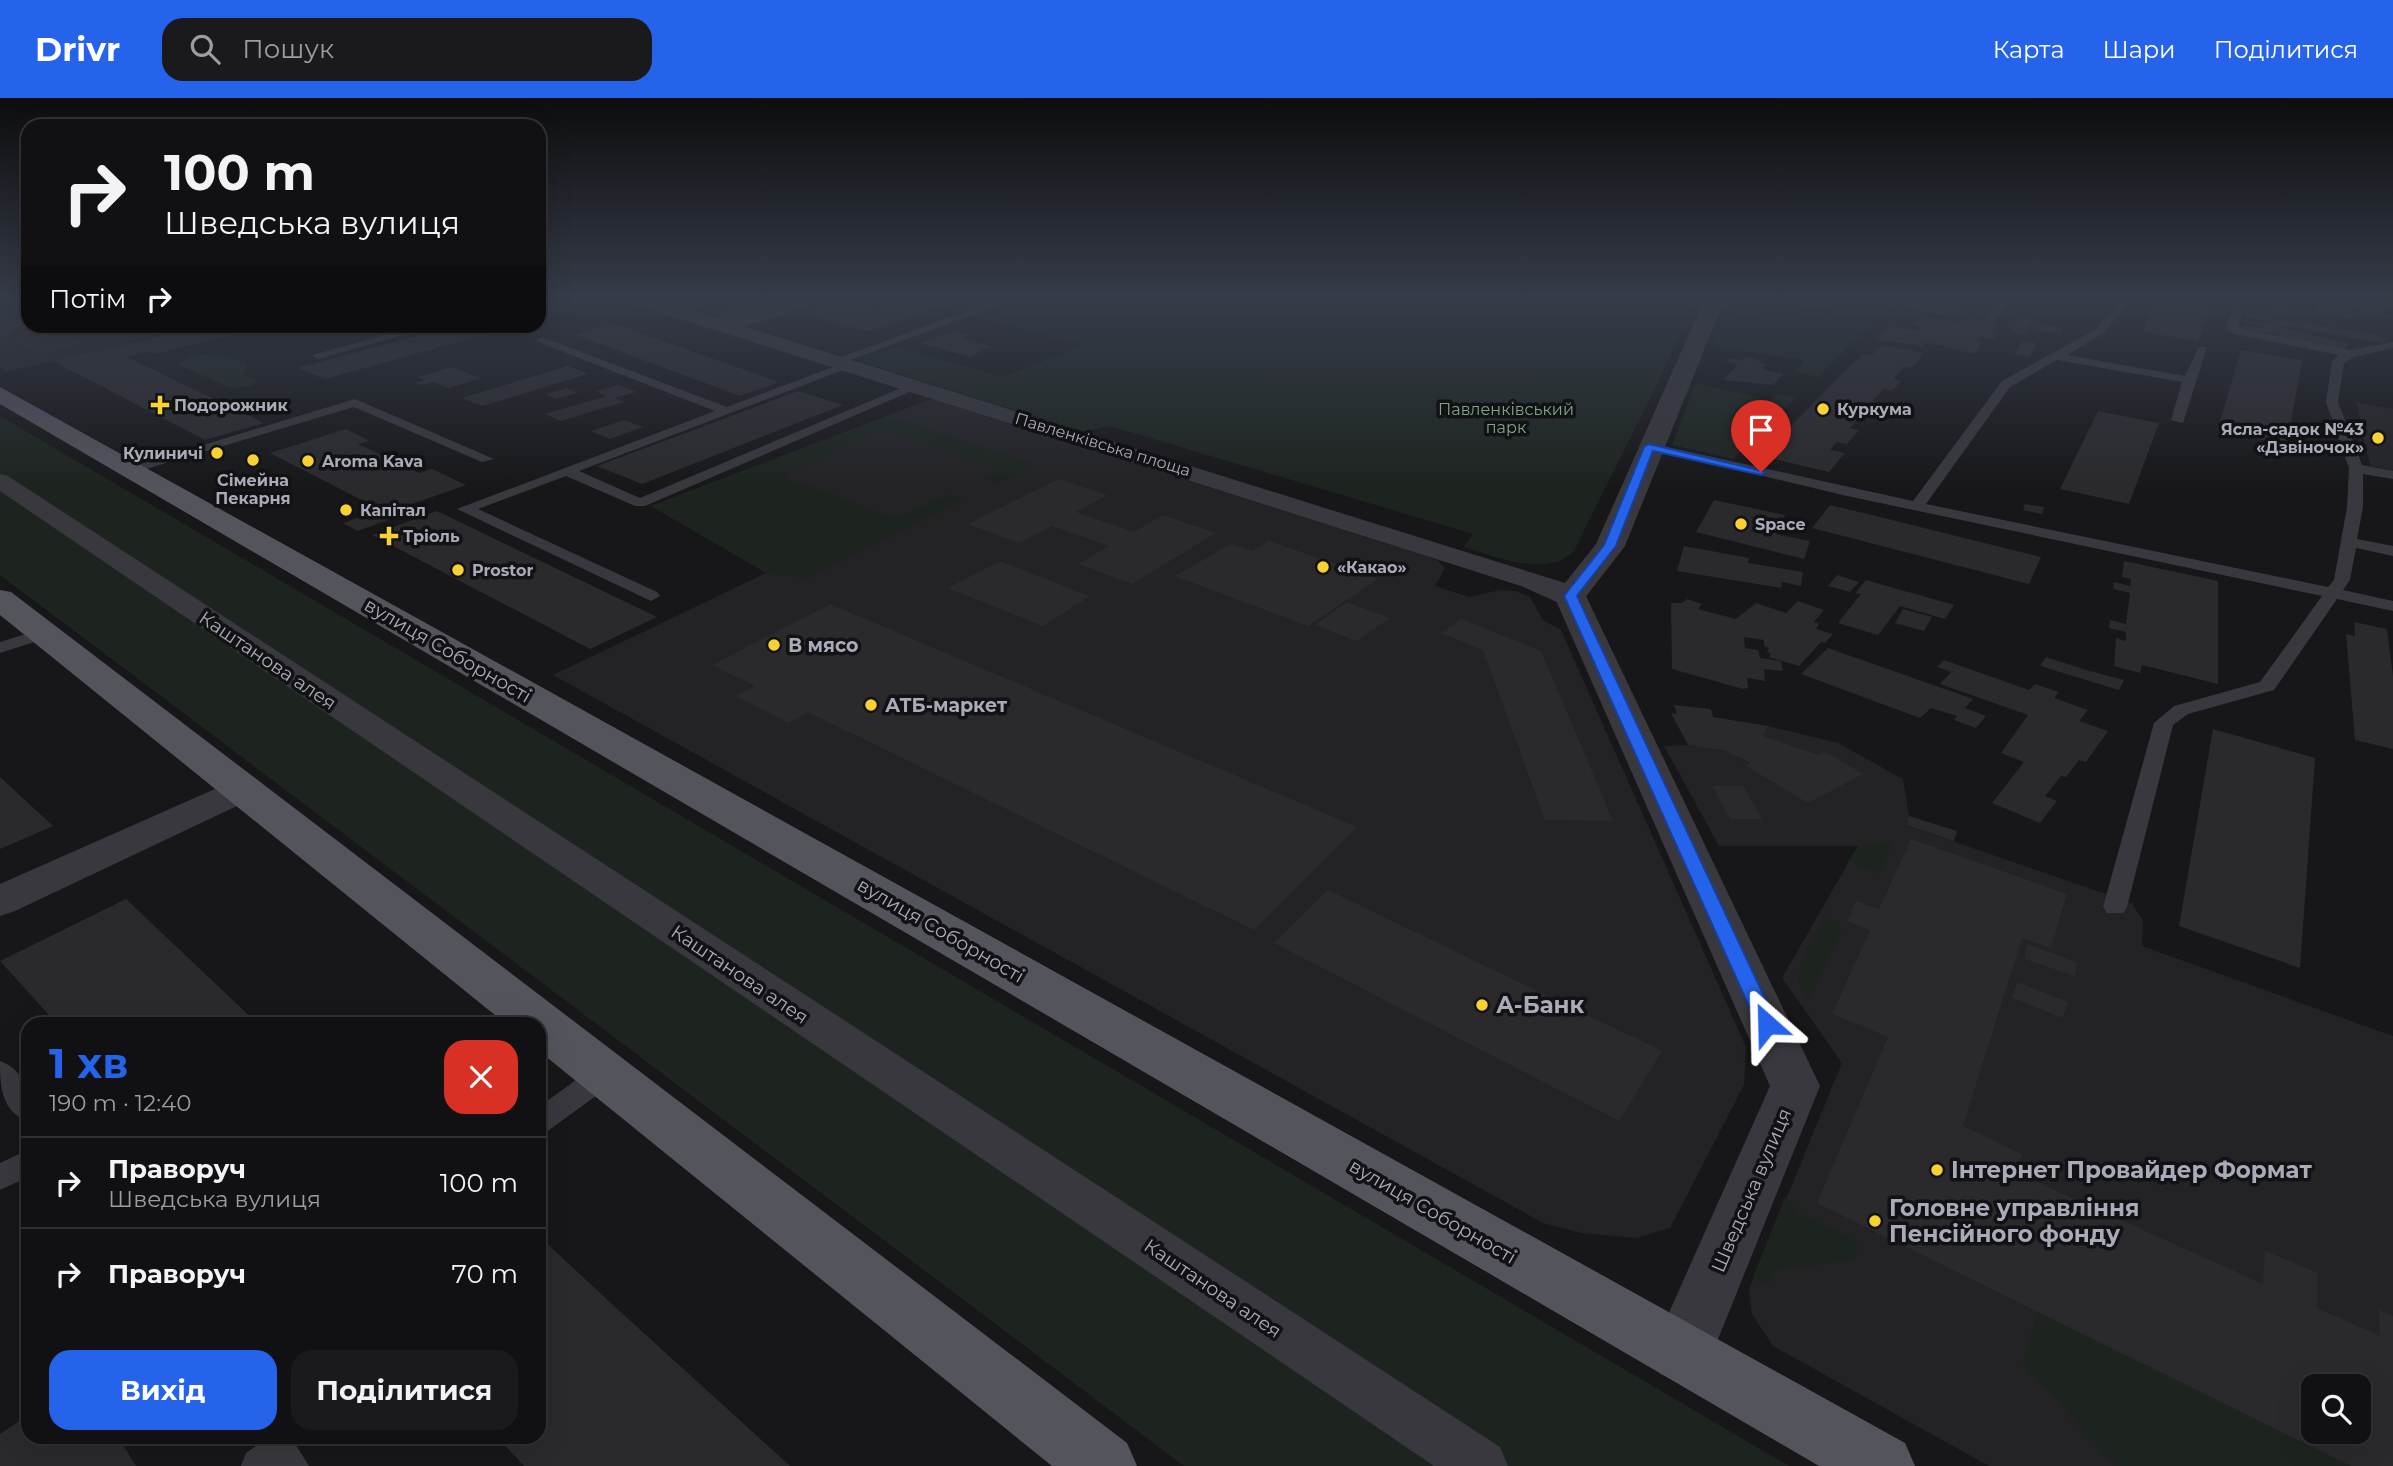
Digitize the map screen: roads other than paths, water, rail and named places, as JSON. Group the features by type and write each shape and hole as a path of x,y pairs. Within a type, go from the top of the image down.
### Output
{"main road":[{"name":"вулиця Соборності","path":"0,394 1882,1466"},
{"path":"0,599 22,641 242,789 532,1017"},
{"path":"546,1028 1085,1460"}],"street":[{"name":"Павленківська площа","path":"839,362 1532,580 1570,596"},
{"path":"1570,596 1610,546 1649,447 1690,362"},
{"name":"Каштанова алея","path":"0,481 1481,1466"},
{"name":"Шведська вулиця","path":"1570,596 1795,1086 1682,1353"},
{"path":"0,901 242,789"}],"lane":[{"path":"599,362 727,411"},
{"path":"651,596 465,509 727,411 846,362"},
{"path":"1917,506 2006,384 2044,362"},
{"path":"2087,362 2189,380"},
{"path":"2178,420 2197,362"},
{"path":"2115,907 2164,723 2181,710 2267,686 2342,580 2355,507 2356,468 2332,402 2338,362"},
{"path":"566,471 640,503 917,386"},
{"path":"131,469 355,402 487,459"},
{"path":"1649,447 1917,506 2334,591 2393,606"},
{"path":"2356,468 2393,475"},
{"path":"2349,542 2393,551"},
{"path":"0,1072 21,1100"},
{"path":"546,1117 605,1074"},
{"path":"0,1178 21,1166"}],"place":[{"name":"Подорожник","path":"160,405"},
{"name":"Куркума","path":"1823,409"},
{"name":"Ясла-садок №43 «Дзвіночок»","path":"2378,438"},
{"name":"Кулиничі","path":"217,453"},
{"name":"Сімейна Пекарня","path":"253,460"},
{"name":"Aroma Kava","path":"308,461"},
{"name":"Капітал","path":"346,510"},
{"name":"Space","path":"1741,524"},
{"name":"Тріоль","path":"389,536"},
{"name":"«Какао»","path":"1323,567"},
{"name":"Prostor","path":"458,570"},
{"name":"В мясо","path":"774,645"},
{"name":"АТБ-маркет","path":"871,705"},
{"name":"А-Банк","path":"1482,1005"},
{"name":"Інтернет Провайдер Формат","path":"1937,1170"},
{"name":"Головне управління Пенсійного фонду","path":"1875,1221"}],"park label":[{"name":"Павленківський парк","path":"1506,418"}]}
